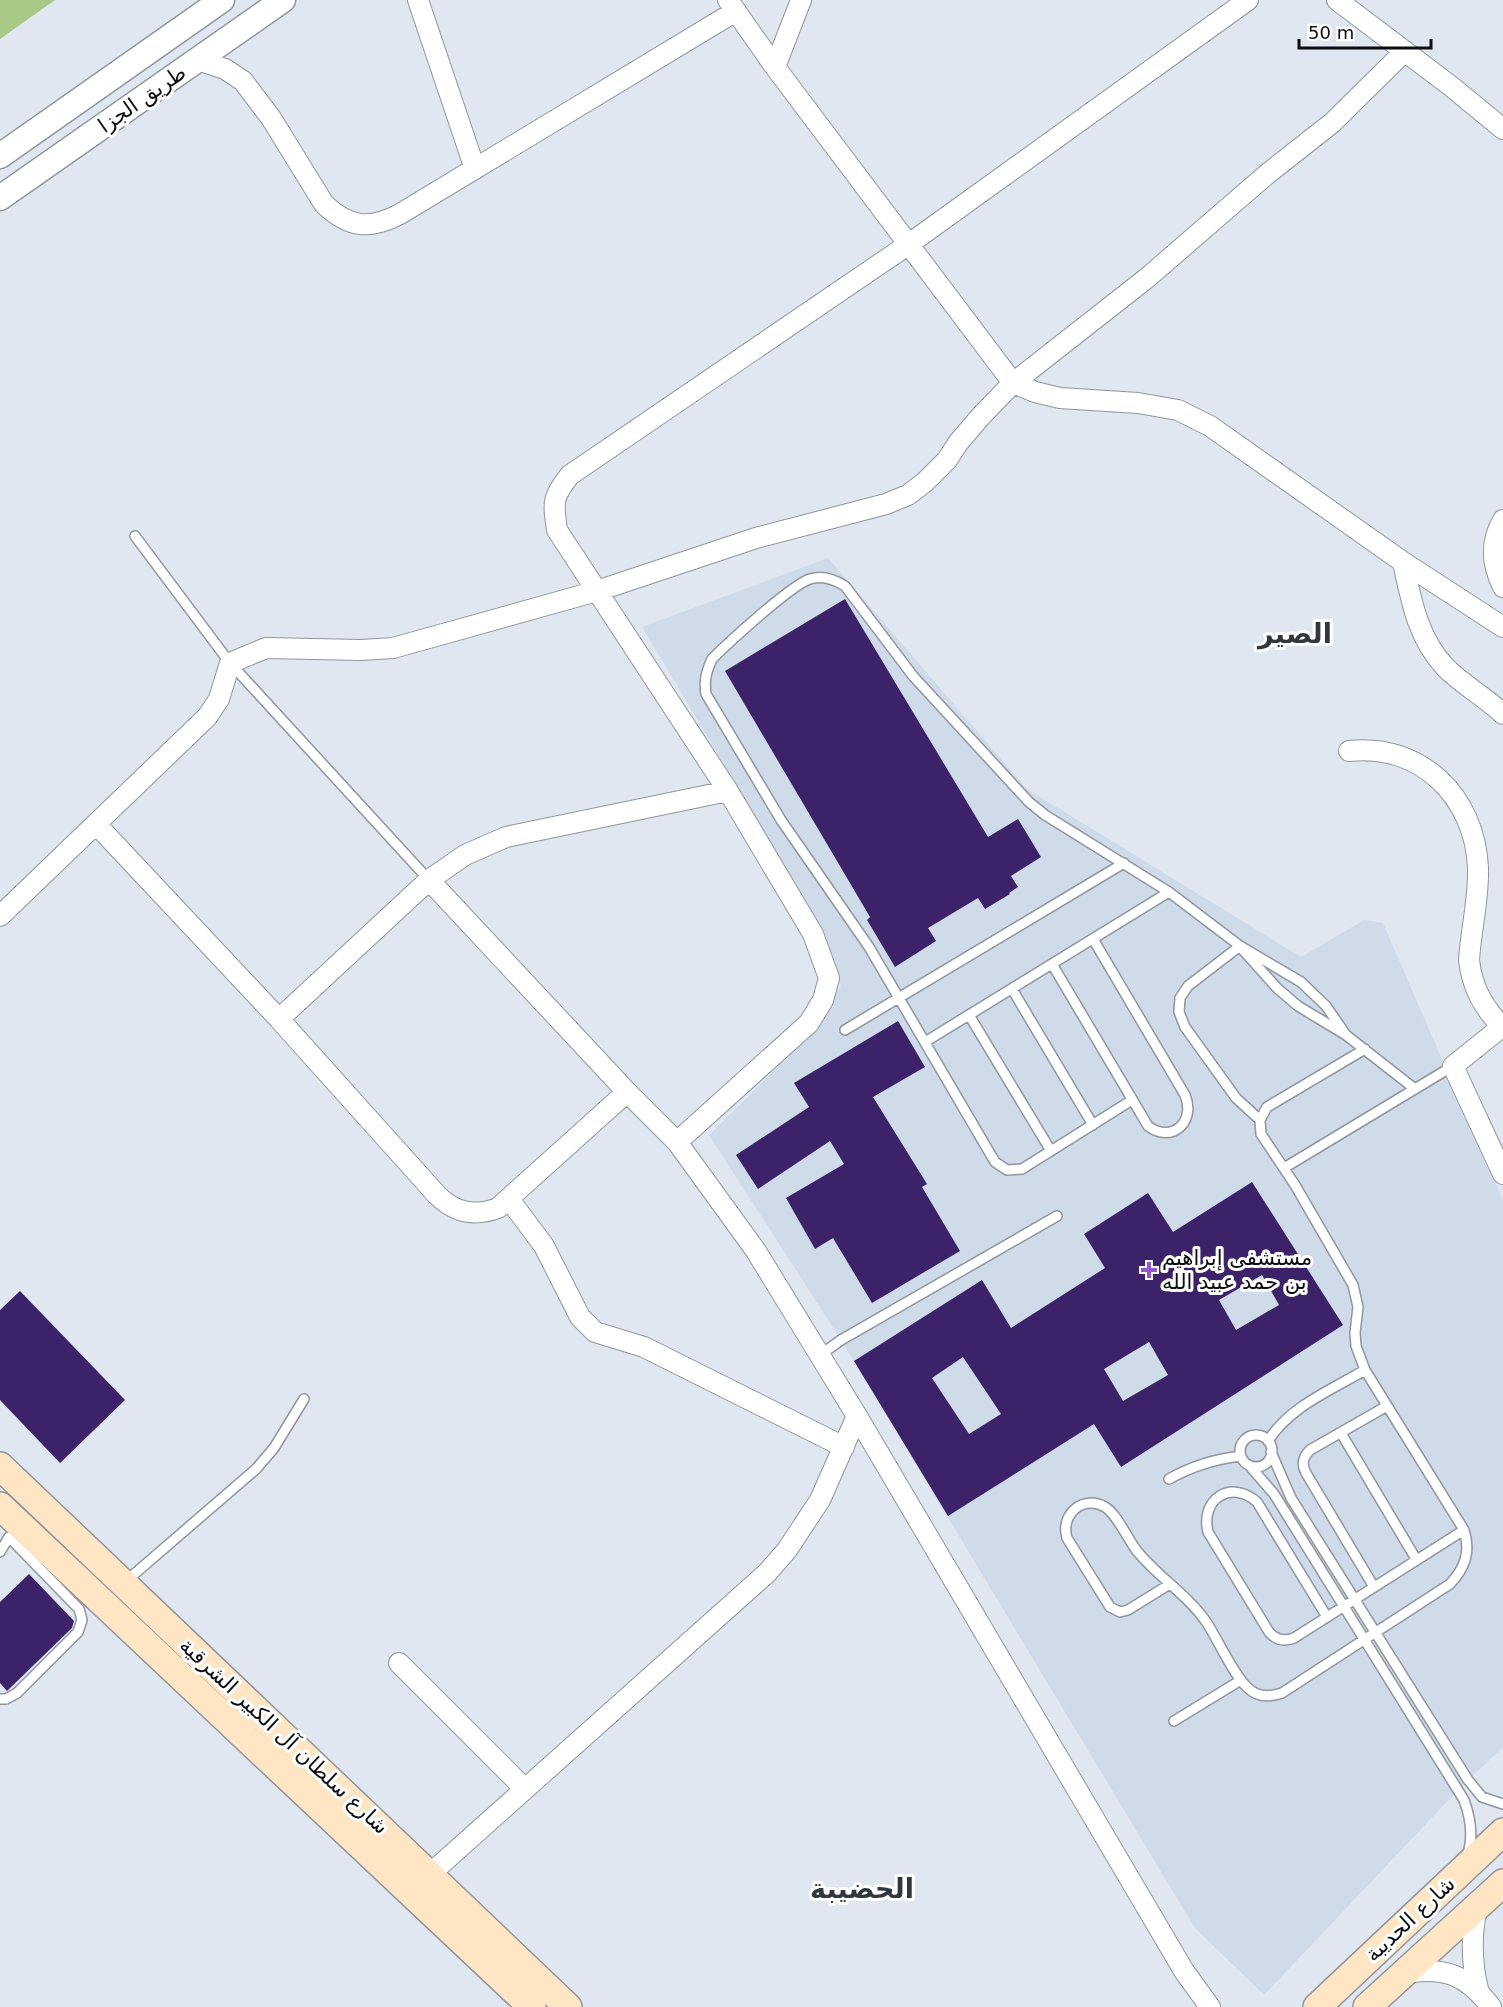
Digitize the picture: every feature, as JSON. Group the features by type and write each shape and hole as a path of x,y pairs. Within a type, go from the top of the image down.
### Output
{"main road":[{"name":"شارع سلطان آل الكبير الشرقية","path":"0,1466 568,2007"},
{"name":"شارع سلطان آل الكبير الشرقية","path":"5,1519 532,2007"},
{"name":"شارع الحديبة","path":"1317,2007 1503,1832"},
{"path":"1477,1907 1488,1885 1503,1864"},
{"name":"شارع الحديبة","path":"1367,2007 1503,1883"}],"street":[{"name":"طريق الجزا","path":"0,156 222,0"},
{"name":"طريق الجزا","path":"0,198 284,0"},
{"path":"418,0 475,169"},
{"path":"775,67 801,0"},
{"path":"677,1142 809,1023 823,1000 829,978 813,934 728,791 557,530 554,509 557,492 570,475 909,244 1248,0"},
{"path":"1337,0 1503,129"},
{"path":"198,60 225,69 243,81 271,118 324,204 336,216 352,223 369,225 386,222 475,169 732,6 775,67 1013,383 1035,392 1060,398 1138,403 1178,410 1210,426 1403,562 1503,627"},
{"path":"0,916 207,717 219,699 230,663 266,648 361,650 393,648 597,591 756,538 852,514 908,495 947,460 966,434 1013,383 1147,278 1266,175 1332,123 1405,51"},
{"path":"1503,520 1493,546 1494,564 1503,586"},
{"path":"1403,562 1417,621 1434,653 1447,669 1503,714"},
{"path":"1349,751 1377,750 1405,757 1430,771 1461,806 1473,836 1478,869 1469,953 1470,970 1482,1004 1502,1026 1453,1066 1503,1174"},
{"path":"279,1019 429,880 465,855 507,837 728,791"},
{"path":"96,824 279,1019 446,1204 458,1211 479,1213 498,1208 627,1092"},
{"path":"429,880 627,1092 677,1142 756,1251 857,1416 1184,1971 1210,2007"},
{"path":"509,1199 544,1246 580,1317 595,1332 644,1347 844,1447"},
{"path":"430,1874 767,1573 787,1550 820,1500 857,1416"},
{"path":"399,1663 525,1789"},
{"path":"1477,1907 1472,1956 1478,1989 1491,2007"},
{"path":"1406,1973 1419,1971 1444,1973 1478,1989"}],"lane":[{"path":"135,536 230,663 429,880"},
{"path":"1132,1100 1022,1169 1014,1171 1000,1167 995,1162 853,923 782,820 706,694 707,670 712,659 802,582 811,578 821,578 831,579 845,586 913,676 1016,791 1045,815 1169,892 1240,946 1286,973 1314,993 1346,1035"},
{"path":"845,1030 1124,863"},
{"path":"925,1042 1169,892"},
{"path":"1052,964 1148,1126 1160,1132 1174,1131 1188,1116 1189,1109 1185,1095 1093,939"},
{"path":"1240,946 1257,968 1284,994 1321,1021 1346,1035 1415,1089"},
{"path":"1240,946 1188,986 1180,998 1179,1012 1185,1027 1236,1098 1260,1120"},
{"path":"1011,989 1093,1125"},
{"path":"969,1015 1051,1151"},
{"path":"1170,1584 1128,1610 1115,1611 1067,1538 1065,1531 1068,1516 1086,1503 1100,1504 1106,1508 1136,1550 1152,1568 1170,1584 1189,1601 1206,1621 1247,1688 1263,1696 1282,1693 1450,1584 1464,1565 1468,1553 1464,1530 1365,1370 1356,1346 1358,1307 1353,1284 1284,1168 1261,1134 1260,1120 1268,1107 1365,1049"},
{"path":"1284,1168 1453,1066"},
{"path":"820,1355 841,1340 1057,1216"},
{"path":"1268,1441 1279,1425 1295,1412 1365,1370"},
{"path":"123,1584 256,1469 274,1448 304,1399"},
{"path":"1374,1587 1304,1469 1304,1459 1306,1454 1387,1406"},
{"path":"1341,1433 1416,1559"},
{"path":"1458,1874 1469,1851 1471,1837 1470,1818 1464,1800 1274,1494 1241,1456 1242,1444 1251,1436 1263,1437 1268,1441 1279,1474 1291,1498 1475,1790 1482,1797 1503,1804"},
{"path":"1249,1465 1255,1467 1266,1463 1271,1452"},
{"path":"1169,1479 1196,1466 1218,1459 1241,1456"},
{"path":"1327,1617 1257,1502 1245,1493 1238,1492 1223,1494 1217,1498 1206,1517 1208,1532 1273,1636 1278,1640 1289,1640 1327,1617 1416,1559 1464,1530"},
{"path":"0,1552 5,1519"},
{"path":"0,1698 6,1699 17,1693 78,1632 82,1620 79,1609 5,1519"},
{"path":"1174,1721 1241,1680"}],"shaded area":[{"name":"مستشفى إبراهيم بن حمد عبيد الله","path":"828,558 1027,789 1301,957 1364,920 1383,923 1503,1200 1503,1747 1458,1790 1264,1995 1195,1928 841,1340 709,1135 793,1052 841,986 821,927 642,627"}],"green space":[{"path":"0,0 55,0 0,39"}],"building":[{"path":"845,599 988,837 1018,819 1041,857 1011,876 1018,887 1010,894 985,909 978,898 928,928 936,941 895,967 867,920 870,917 725,671"},
{"path":"898,1021 925,1067 873,1097 927,1184 922,1187 960,1251 872,1303 833,1238 815,1249 786,1198 844,1164 830,1141 758,1189 736,1155 809,1107 794,1083"},
{"path":"1252,1182 1343,1325 1121,1467 1094,1424 948,1516 854,1361 982,1280 1011,1328 1105,1268 1084,1234 1148,1193 1173,1232","holes":["1262,1275 1279,1305 1236,1330 1219,1300","1149,1342 1168,1375 1123,1401 1104,1369","963,1357 1001,1414 969,1434 932,1378"]},
{"path":"20,1291 125,1400 60,1463 0,1400 0,1310"},
{"path":"29,1574 74,1621 72,1628 7,1691 0,1683 0,1602"}],"place":[{"name":"مستشفى إبراهيم بن حمد عبيد الله","path":"1149,1270"}],"district":[{"name":"الصير","path":"1295,634"},
{"name":"الحضيبة","path":"862,1889"}]}
